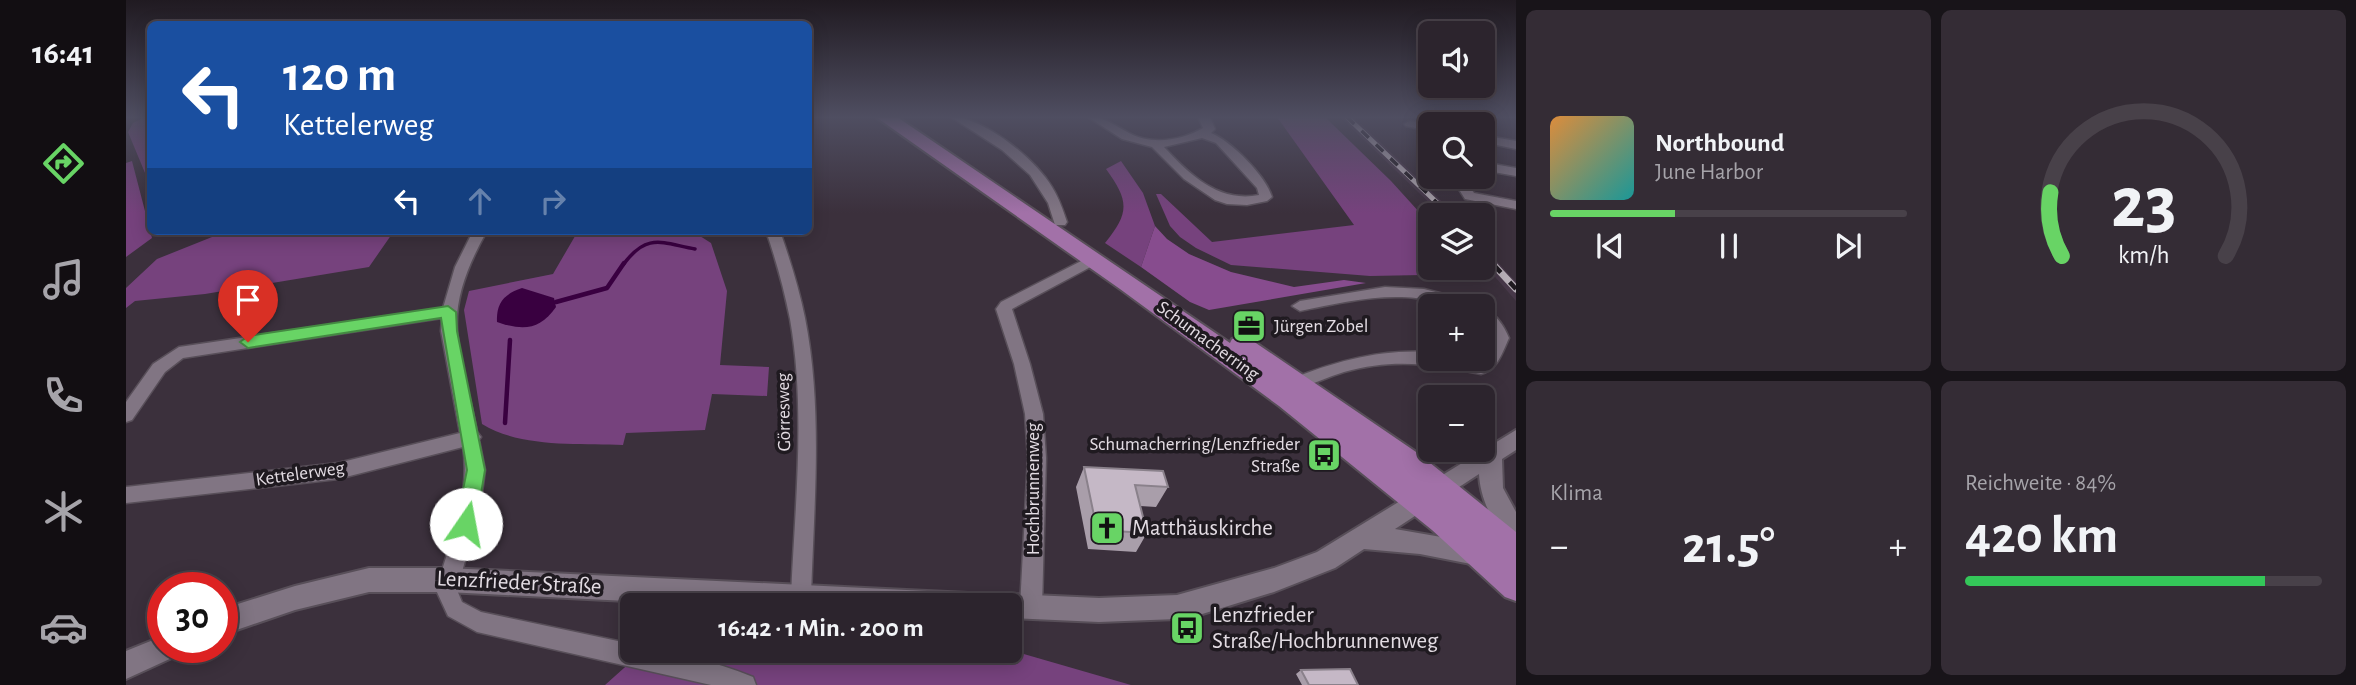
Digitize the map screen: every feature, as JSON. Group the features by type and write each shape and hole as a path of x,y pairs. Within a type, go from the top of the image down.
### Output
{"main road":[{"name":"Schumacherring","path":"931,149 1280,393 1516,551"},
{"name":"Schumacherring","path":"952,149 1297,383 1431,496 1480,555 1516,586"}],"street":[{"path":"1007,149 1034,170 1050,191 1060,222"},
{"path":"1159,149 1164,157 1226,200 1266,197 1263,187 1227,149"},
{"path":"1495,168 1516,172"},
{"path":"1465,189 1470,197 1516,205"},
{"path":"478,235 462,263 448,312 449,331 472,437 476,470 470,507 447,580 446,590 455,609 477,622 697,669 745,685"},
{"name":"Görresweg","path":"774,235 789,274 803,343 805,457 801,593"},
{"name":"Hochbrunnenweg","path":"1022,598 1037,458 1034,414 1022,364 1004,309 1093,260"},
{"path":"1300,306 1384,290 1431,294"},
{"path":"126,415 159,368 179,353 448,312"},
{"path":"1495,326 1501,338 1495,351"},
{"path":"1297,383 1351,364 1386,358 1418,358"},
{"name":"Kettelerweg","path":"126,495 338,471 472,437"},
{"path":"1495,453 1516,439"},
{"path":"1022,607 1099,610 1199,603 1275,580 1326,560 1482,462"},
{"path":"1491,462 1489,488 1503,514 1516,529"},
{"path":"1363,538 1420,541 1480,555"},
{"name":"Lenzfrieder Straße","path":"238,617 295,598 369,580 447,580 735,593"},
{"path":"126,665 147,656"}],"shaded area":[{"path":"135,149 147,149 147,178"},
{"path":"1300,149 1358,149 1418,211 1418,275 1370,276 1231,265 1180,237 1170,226 1156,194 1161,194 1212,242 1354,225"},
{"path":"1373,149 1387,149 1418,178 1418,189 1429,189 1444,203 1430,203"},
{"path":"132,161 147,219 147,235 151,235 152,238 126,257 126,163"},
{"path":"1121,161 1143,193 1155,226 1141,267 1105,243 1119,223 1124,206 1119,190 1106,169"},
{"path":"1155,226 1167,239 1189,254 1231,272 1294,287 1344,280 1366,283 1209,310 1190,302 1141,267"},
{"path":"217,235 391,235 369,267 205,294 135,301 126,308 126,288 157,259"},
{"path":"576,235 698,235 711,243 727,291 720,365 769,367 767,396 712,394 705,430 626,433 623,445 532,441 497,432 482,424 464,310 469,291 553,274"},
{"path":"1495,259 1516,282 1516,301 1495,277"},
{"path":"522,288 554,298 556,307 544,320 530,326 515,327 497,322 502,300"},
{"path":"1022,653 1131,685 605,685 630,663 1022,663"}],"building":[{"path":"1084,467 1163,471 1168,487 1135,485 1147,533 1097,530"},
{"path":"1350,669 1358,685 1309,685 1301,670"}],"waterway":[{"path":"623,265 640,248 656,242 695,249"},
{"path":"556,302 607,288 624,263"},
{"path":"505,423 510,340"}],"railway":[{"path":"1381,149 1437,203"},
{"path":"1495,266 1516,289"}],"place":[{"name":"Jürgen Zobel","path":"1249,326"},
{"name":"Schumacherring/Lenzfrieder Straße","path":"1324,455"},
{"name":"Matthäuskirche","path":"1107,528"},
{"name":"Lenzfrieder Straße/Hochbrunnenweg","path":"1187,628"}],"route":[{"path":"248,342 448,312 449,331 474,447 476,470 466,524"}]}
